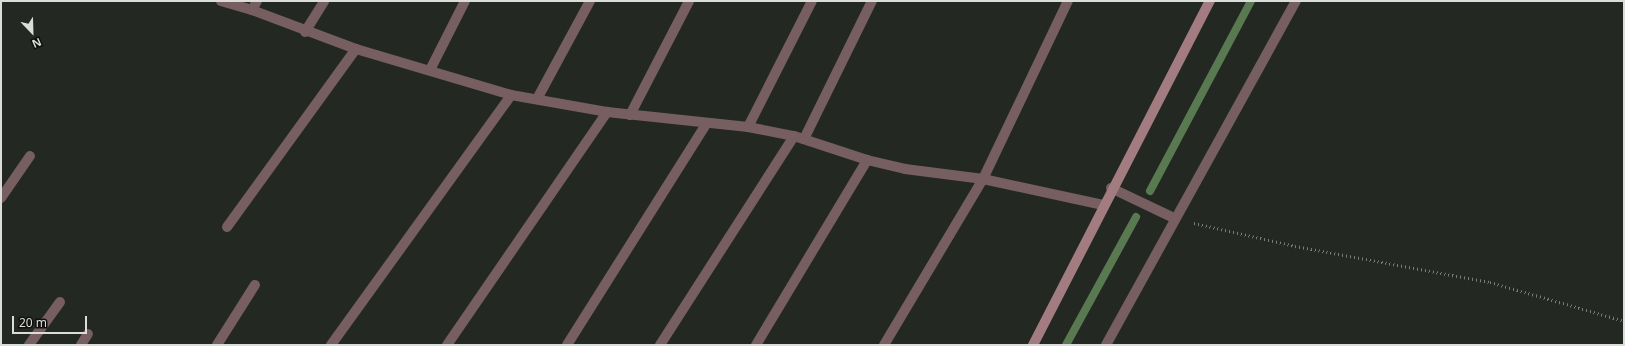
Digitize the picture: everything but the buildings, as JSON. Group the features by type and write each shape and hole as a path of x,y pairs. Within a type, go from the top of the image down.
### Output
{"street":[{"path":"220,1 255,5 305,32 356,49 511,95 607,112 748,127 799,137 867,160 905,169 983,178 1103,205"},
{"path":"305,32 324,1"},
{"path":"430,70 464,1"},
{"path":"537,99 590,1"},
{"path":"630,115 689,1"},
{"path":"748,127 812,1"},
{"path":"660,345 799,137 872,1"},
{"path":"884,345 983,178 1068,1"},
{"path":"1033,345 1111,188 1210,1"},
{"path":"1106,345 1174,218 1296,1"},
{"path":"228,226 356,49"},
{"path":"331,345 511,95"},
{"path":"447,345 607,112"},
{"path":"567,345 707,123"},
{"path":"3,193 30,156"},
{"path":"756,345 867,160"},
{"path":"1111,188 1174,218"},
{"path":"217,345 255,284"},
{"path":"29,345 60,302"},
{"path":"81,345 88,334"}],"path":[{"path":"1174,218 1295,246 1490,282 1624,321"}],"waterway":[{"path":"1150,191 1251,1"},
{"path":"1066,345 1136,217"}]}
